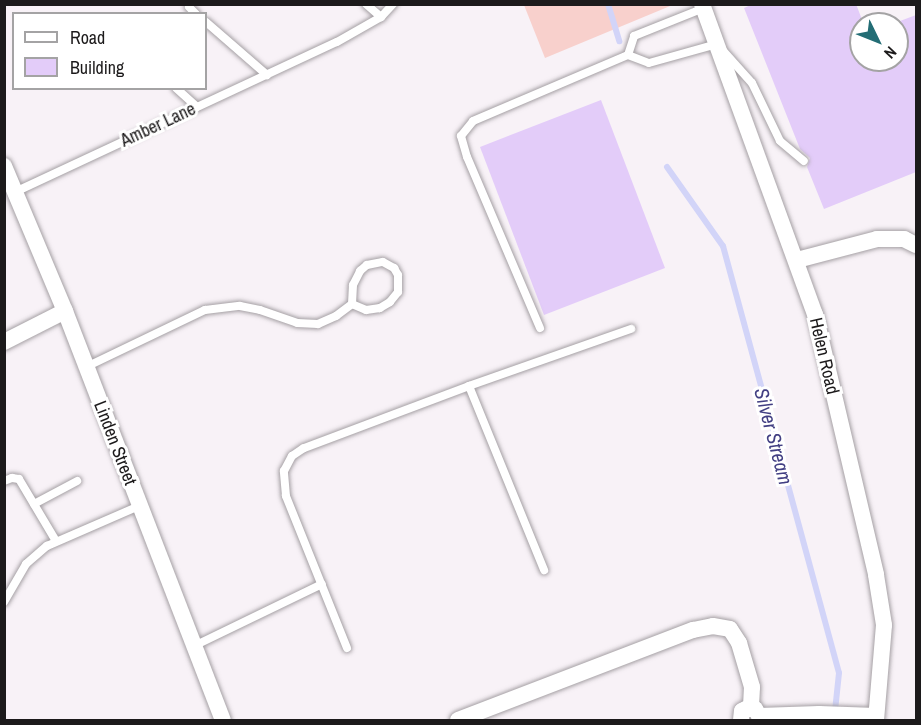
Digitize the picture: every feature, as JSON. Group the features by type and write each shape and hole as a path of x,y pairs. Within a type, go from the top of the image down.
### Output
{"street":[{"name":"Helen Road","path":"703,6 815,314 876,575 884,625 876,718"},
{"name":"Linden Street","path":"4,166 65,311 224,720"},
{"path":"797,260 890,237 916,245"},
{"path":"4,342 65,311"},
{"path":"458,720 693,630 713,626 730,629 739,644 752,687 752,716 819,714 876,718"}],"lane":[{"path":"366,4 381,17"},
{"name":"Amber Lane","path":"15,192 362,29 381,17 393,4"},
{"path":"628,55 634,36 703,6"},
{"path":"189,7 194,12"},
{"path":"207,23 267,75"},
{"path":"540,328 467,157 461,136 469,125 480,117 628,55 649,63 717,45 748,77 780,141 804,161"},
{"path":"178,90 197,107"},
{"path":"372,262 382,262 394,268 398,275 398,292 390,302 366,310 352,304 353,285 360,271 372,262"},
{"path":"86,367 205,310 240,306 310,325 328,321 352,304"},
{"path":"347,648 286,496 284,471 292,456 304,448 469,386 631,329"},
{"path":"469,386 544,570"},
{"path":"4,482 12,478 19,479 56,541"},
{"path":"34,504 77,481"},
{"path":"4,602 26,564 56,541 139,506"},
{"path":"194,646 321,584"}],"shaded area":[{"path":"524,4 675,4 545,58 524,5"}],"building":[{"path":"753,4 856,4 859,12 849,12 849,72 909,72 909,18 916,15 916,172 824,209 807,167 810,158 800,149 744,8"},
{"path":"601,100 665,268 544,315 480,147"}],"waterway":[{"name":"Silver Stream","path":"608,4 619,41"},
{"name":"Silver Stream","path":"667,167 723,246 839,673 835,712"}]}
